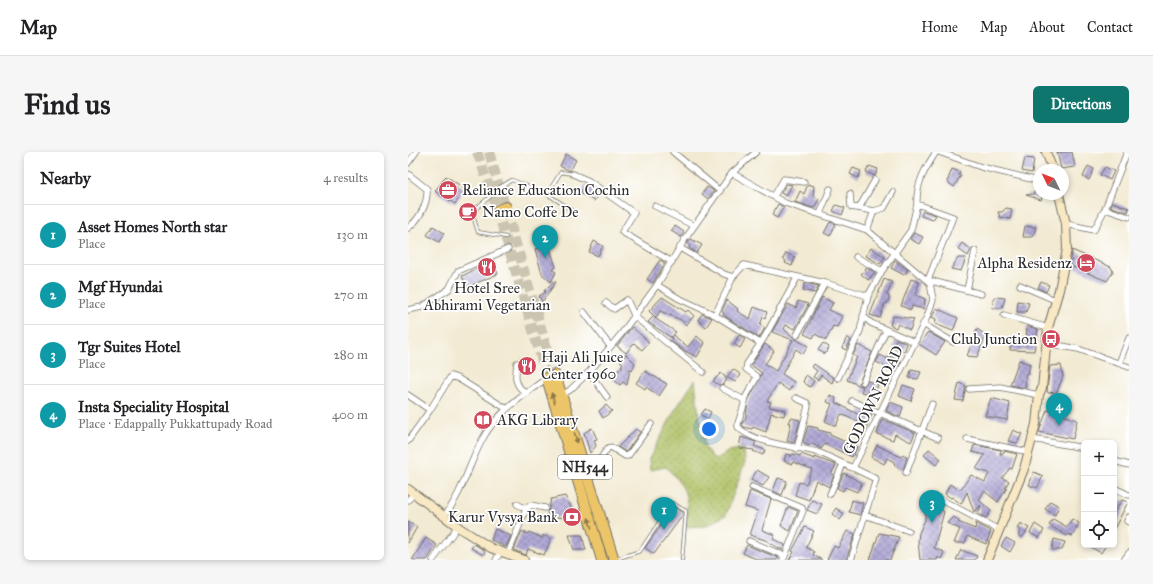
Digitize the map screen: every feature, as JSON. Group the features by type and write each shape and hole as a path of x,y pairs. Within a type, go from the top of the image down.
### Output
{"highway":[{"name":"NH544","path":"551,376 562,395 614,560"},
{"name":"NH544","path":"551,376 602,560"}],"main road":[{"path":"1046,152 1051,164"},
{"path":"987,560 1013,499 1029,452 1039,412 1039,395 1042,388 1048,328 1067,249 1066,224 1060,200"},
{"path":"411,491 458,526 491,548 524,560"}],"street":[{"path":"408,163 416,152"},
{"path":"673,152 720,191"},
{"path":"746,152 754,154"},
{"path":"838,378 854,346 868,296 910,230 918,204 918,187 922,174 938,152 981,166 1033,179"},
{"path":"1066,224 1094,230 1105,209 1127,152"},
{"path":"562,395 570,390 589,372 635,318 694,226 732,174 754,154"},
{"path":"408,174 428,189 428,200 413,224 408,228"},
{"path":"574,174 589,181 634,213 622,232 672,262"},
{"path":"732,174 785,203 867,230 928,280 981,294"},
{"path":"774,196 784,179 804,182"},
{"path":"859,208 875,180"},
{"path":"820,214 830,189"},
{"path":"850,194 851,207 874,211 884,208 893,192"},
{"path":"918,204 953,217 928,280"},
{"path":"656,206 694,226"},
{"path":"1105,209 1129,217"},
{"path":"867,230 874,211"},
{"path":"680,248 733,278"},
{"path":"408,310 422,307 450,289 458,271 508,249"},
{"path":"966,290 975,251"},
{"path":"856,257 882,272"},
{"path":"715,315 733,278 744,265 825,283 868,296"},
{"path":"797,278 746,369 757,377 744,400 744,406 738,423 740,430 748,434 797,449 819,453 853,468"},
{"name":"GODOWN ROAD","path":"851,560 876,479 853,468 880,415 893,384 906,362 933,300 933,292 928,280"},
{"path":"797,335 825,283"},
{"path":"657,285 678,298 715,315 760,343"},
{"path":"1020,285 1055,300"},
{"path":"606,303 614,309 627,300 635,318 703,372"},
{"path":"584,312 610,346"},
{"path":"1004,315 1048,328"},
{"path":"863,316 871,323 914,342"},
{"path":"923,324 953,342"},
{"path":"863,382 886,330"},
{"path":"1119,363 1129,338"},
{"path":"1046,343 1078,349 1129,367"},
{"path":"517,363 515,378 519,388 526,393"},
{"path":"589,372 607,397"},
{"path":"408,441 430,410 450,376 465,382 507,409"},
{"path":"445,515 464,482 486,434 507,409 526,393 551,376"},
{"path":"970,389 1000,387 1039,395"},
{"path":"722,388 744,400"},
{"path":"408,395 430,410"},
{"path":"796,398 807,403 808,406 797,449"},
{"path":"852,401 880,415 938,438"},
{"path":"906,474 921,430 932,404"},
{"path":"586,473 592,468 608,448 611,447 625,456 628,456 651,424"},
{"path":"967,439 1029,452"},
{"path":"1032,439 1081,447"},
{"path":"1117,461 1129,465"},
{"path":"830,494 843,464"},
{"path":"749,541 784,558 803,511 802,508 752,488"},
{"path":"1117,489 1129,495"},
{"path":"408,500 411,491"},
{"path":"936,497 999,530"},
{"path":"517,504 526,509"},
{"path":"496,560 504,553 526,509 531,505 545,508"},
{"path":"865,515 909,531"},
{"path":"1129,516 1127,521 1129,522"},
{"path":"432,560 458,526"},
{"path":"1124,560 1129,553"}],"lane":[{"path":"547,194 561,172 574,174"},
{"path":"500,187 512,180 547,194 572,210"},
{"path":"493,194 472,212 478,232 506,237"},
{"path":"614,560 640,551 672,502 686,511 682,560"}],"green space":[{"path":"695,380 699,417 703,428 705,448 715,460 729,451 744,448 745,462 726,515 706,526 686,527 687,500 683,488 666,467 650,470 649,459 675,410"}],"building":[{"path":"1057,152 1072,152 1075,167 1069,168 1069,164 1060,164"},
{"path":"566,154 576,160 570,171 560,166"},
{"path":"1025,158 1034,159 1032,173 1022,171"},
{"path":"869,166 878,169 875,176 866,172"},
{"path":"1088,166 1094,169 1089,180 1083,177"},
{"path":"1105,167 1114,171 1110,180 1100,175"},
{"path":"853,168 861,171 858,178 850,174"},
{"path":"952,169 960,172 958,175 961,175 954,187 947,182"},
{"path":"446,176 465,189 455,204 435,191"},
{"path":"586,184 599,193 594,201 580,193"},
{"path":"786,184 792,185 786,196 781,193"},
{"path":"808,184 814,186 813,196 819,199 814,208 795,202 800,191 804,194"},
{"path":"707,187 714,191 708,199 702,194"},
{"path":"1033,194 1033,197 1026,195"},
{"path":"1112,202 1129,208 1128,212 1111,207"},
{"path":"778,204 784,207 777,218 772,215"},
{"path":"836,205 845,208 842,215 833,211"},
{"path":"1006,208 1012,209 1010,219 1000,217 998,212 1002,212"},
{"path":"923,211 936,215 933,220 921,216"},
{"path":"830,222 836,224 830,236 824,233"},
{"path":"433,226 444,233 439,242 427,235"},
{"path":"675,226 684,232 681,237 671,231"},
{"path":"1025,226 1036,227 1033,237 1023,237"},
{"path":"914,233 923,237 919,244 910,239"},
{"path":"691,239 702,245 697,253 689,248 690,245 687,243"},
{"path":"594,241 603,246 598,256 589,252"},
{"path":"962,243 971,249 968,256 958,249"},
{"path":"549,245 556,267 552,270 556,272 551,282 542,274 535,249"},
{"path":"871,248 885,257 880,264 866,256"},
{"name":"Alpha Residenz","path":"1072,250 1111,267 1113,272 1107,281 1071,266"},
{"path":"786,253 795,257 792,266 785,263 786,261 783,259"},
{"path":"958,258 966,258 961,271 951,269"},
{"path":"660,260 665,263 653,283 647,279"},
{"path":"895,260 908,270 904,275 891,268"},
{"name":"Hotel Sree Abhirami Vegetarian","path":"492,261 498,274 467,287 462,276"},
{"path":"867,268 875,272 868,280 861,274"},
{"path":"884,279 892,282 887,295 889,296 889,299 887,304 885,303 880,318 870,315"},
{"path":"911,279 919,282 916,295 925,299 924,309 912,306 911,310 901,306"},
{"path":"554,281 556,282 542,302 539,296 546,292 544,291"},
{"path":"1041,282 1049,285 1046,292 1038,288"},
{"path":"805,283 819,286 815,293 803,290"},
{"path":"662,297 686,312 688,310 694,316 686,325 681,320 660,311 656,318 649,311"},
{"path":"822,297 833,303 829,310 842,316 837,327 833,326 826,340 815,334 813,338 804,334"},
{"path":"994,297 1005,298 1002,308 992,308"},
{"path":"727,300 738,309 737,311 750,319 754,307 767,312 760,325 765,328 759,338 725,316 722,311"},
{"path":"798,301 808,304 807,307 795,329 786,325 784,329 795,339 808,346 803,354 796,349 782,374 794,382 789,391 778,383 767,401 771,402 769,407 785,410 784,416 771,413 766,432 753,427 752,429 744,427 742,424 746,417 748,401 762,373 751,365 765,344 774,351 765,364 776,371 793,340 772,332 788,304 796,308"},
{"path":"1018,301 1029,303 1026,312 1017,312"},
{"path":"936,308 958,318 953,331 935,324 936,319 932,317"},
{"path":"702,314 712,318 706,327 698,320"},
{"path":"893,316 914,319 910,330 898,324 896,328 890,325"},
{"path":"653,317 676,332 673,335 688,347 697,336 705,343 697,357 683,350 671,341 672,336 670,337 648,322"},
{"path":"1027,326 1038,329 1034,351 1010,350 1011,339 1026,340"},
{"path":"632,327 649,342 642,350 634,343 626,353 617,346"},
{"path":"977,329 986,335 977,357 967,356"},
{"path":"928,332 945,342 936,355 919,344"},
{"path":"739,335 745,339 740,348 734,344"},
{"path":"847,337 851,340 846,350 842,348"},
{"path":"896,339 907,344 904,352 893,347"},
{"path":"823,343 829,347 825,354 818,350"},
{"path":"858,345 872,352 859,383 863,386 868,381 878,384 875,395 861,392 863,387 847,380 857,357 853,355"},
{"path":"626,354 635,363 632,371 630,369 627,385 623,382 620,385 613,379 614,373 623,367 621,366 623,363 620,361"},
{"path":"880,355 888,359 890,356 901,361 896,371 876,362"},
{"path":"1019,360 1030,364 1028,374 1026,373 1025,388 1010,385"},
{"path":"814,364 834,378 832,383 821,375 818,380 813,377 817,371 812,367"},
{"path":"1061,365 1063,376 1057,392 1048,393 1047,390 1050,366"},
{"path":"733,369 741,375 735,382 727,377"},
{"path":"911,370 921,372 918,379 909,378"},
{"path":"645,371 667,384 659,396 646,387 645,389 636,383"},
{"path":"721,373 727,379 724,384 719,385 713,381"},
{"path":"806,375 814,381 810,387 803,382"},
{"path":"959,383 966,386 963,401 955,400"},
{"path":"903,385 915,389 911,401 899,396"},
{"path":"830,395 836,398 835,402 859,415 861,410 872,414 867,426 841,414 836,426 825,421 832,404 827,402"},
{"path":"991,398 1010,403 1007,420 985,416"},
{"path":"890,402 903,407 900,417 886,411"},
{"path":"606,405 612,411 603,418 599,411"},
{"path":"705,409 711,412 708,419 701,415"},
{"path":"1047,410 1077,420 1073,439 1039,432"},
{"path":"791,418 800,420 794,443 787,441"},
{"path":"882,419 915,433 911,442 895,434 893,440 877,434"},
{"path":"808,426 830,433 830,435 857,447 852,457 825,444 821,449 811,443 809,446 803,442"},
{"path":"592,428 597,439 594,440 596,446 590,453 584,433"},
{"path":"636,429 640,432 626,452 618,447"},
{"path":"1013,430 1022,434 1017,443 1008,441"},
{"path":"741,437 756,442 754,446 765,450 763,455 753,451 754,450 739,448"},
{"path":"877,445 901,457 903,455 907,457 903,470 895,466 894,462 887,458 884,464 871,457"},
{"path":"974,445 1001,450 1000,454 1004,451 1017,454 1012,469 1010,468 1002,478 1009,481 1005,488 1007,488 998,502 984,491 979,500 991,511 986,518 978,514 981,505 974,512 967,492 961,504 945,494 950,484 960,490 971,475 985,482 989,473 976,469 985,455 972,452"},
{"path":"929,449 941,459 936,465 924,455"},
{"path":"786,454 791,455 790,457 793,454 800,456 801,454 815,459 815,457 836,465 831,474 834,475 829,487 816,480 809,500 795,495 799,482 806,484 812,469 793,462 792,464 784,461"},
{"path":"757,470 769,477 763,486 751,480"},
{"path":"1034,472 1043,476 1037,488 1029,485"},
{"path":"844,473 862,483 857,492 845,487 843,491 837,488"},
{"path":"778,478 787,481 782,495 773,491"},
{"path":"750,491 771,499 762,530 775,535 773,539 785,545 782,550 765,540 750,535 758,511 745,507"},
{"path":"565,496 570,505 574,519 547,516 551,499"},
{"path":"932,497 934,501 943,505 941,509 944,512 934,548 944,552 941,559 938,557 937,560 920,560 918,541 919,533 925,520 926,505"},
{"path":"812,500 822,504 817,514 807,510"},
{"path":"852,500 863,503 860,515 849,512"},
{"path":"1122,500 1128,502 1117,523 1117,512 1117,508"},
{"path":"1050,501 1059,506 1055,515 1045,509"},
{"path":"674,507 683,513 683,515 654,554 645,548"},
{"path":"788,507 798,511 790,531 781,526"},
{"path":"836,508 844,514 840,520 832,514"},
{"path":"953,517 959,520 958,522 975,529 976,523 991,531 986,544 967,536 965,543 954,543 960,529 947,523"},
{"path":"1053,519 1067,527 1072,519 1079,523 1072,536 1069,534 1067,536 1049,525"},
{"path":"408,522 417,527 408,543"},
{"path":"1020,523 1029,528 1022,538 1018,535 1020,531 1017,528"},
{"path":"1035,524 1044,530 1039,538 1030,533"},
{"path":"805,527 814,531 806,547 814,552 813,555 822,560 789,560 794,552 792,551"},
{"path":"495,529 511,536 506,547 491,540"},
{"path":"522,531 528,534 529,532 542,538 543,535 551,539 544,555 528,549 526,555 514,550"},
{"path":"847,531 855,534 846,560 827,560 834,546 838,548"},
{"path":"879,533 899,537 890,560 870,560"},
{"path":"569,535 582,535 586,550 574,550"},
{"path":"426,538 437,545 427,560 412,560"},
{"path":"1006,538 1015,543 1010,552 1001,546"},
{"path":"1054,539 1065,542 1062,550 1052,550"},
{"path":"474,544 485,551 483,555 471,548"},
{"path":"747,545 779,558 777,560 759,560 749,556 743,553"},
{"path":"1092,548 1104,548 1101,553"},
{"path":"961,550 977,556 975,560 956,560"}],"tunnel":[{"path":"477,152 498,212 547,378"},
{"path":"489,152 555,375"}],"place":[{"name":"Reliance Education Cochin","path":"448,190"},
{"name":"Namo Coffe De","path":"468,212"},
{"name":"Mgf Hyundai","path":"545,258"},
{"name":"Alpha Residenz","path":"1086,263"},
{"name":"Hotel Sree Abhirami Vegetarian","path":"487,267"},
{"name":"Club Junction","path":"1051,339"},
{"name":"Haji Ali Juice Center 1960","path":"527,366"},
{"name":"AKG Library","path":"483,420"},
{"name":"Insta Speciality Hospital","path":"1059,426"},
{"name":"Karur Vysya Bank","path":"572,517"},
{"name":"Tgr Suites Hotel","path":"932,523"},
{"name":"Asset Homes North star","path":"664,530"}]}
